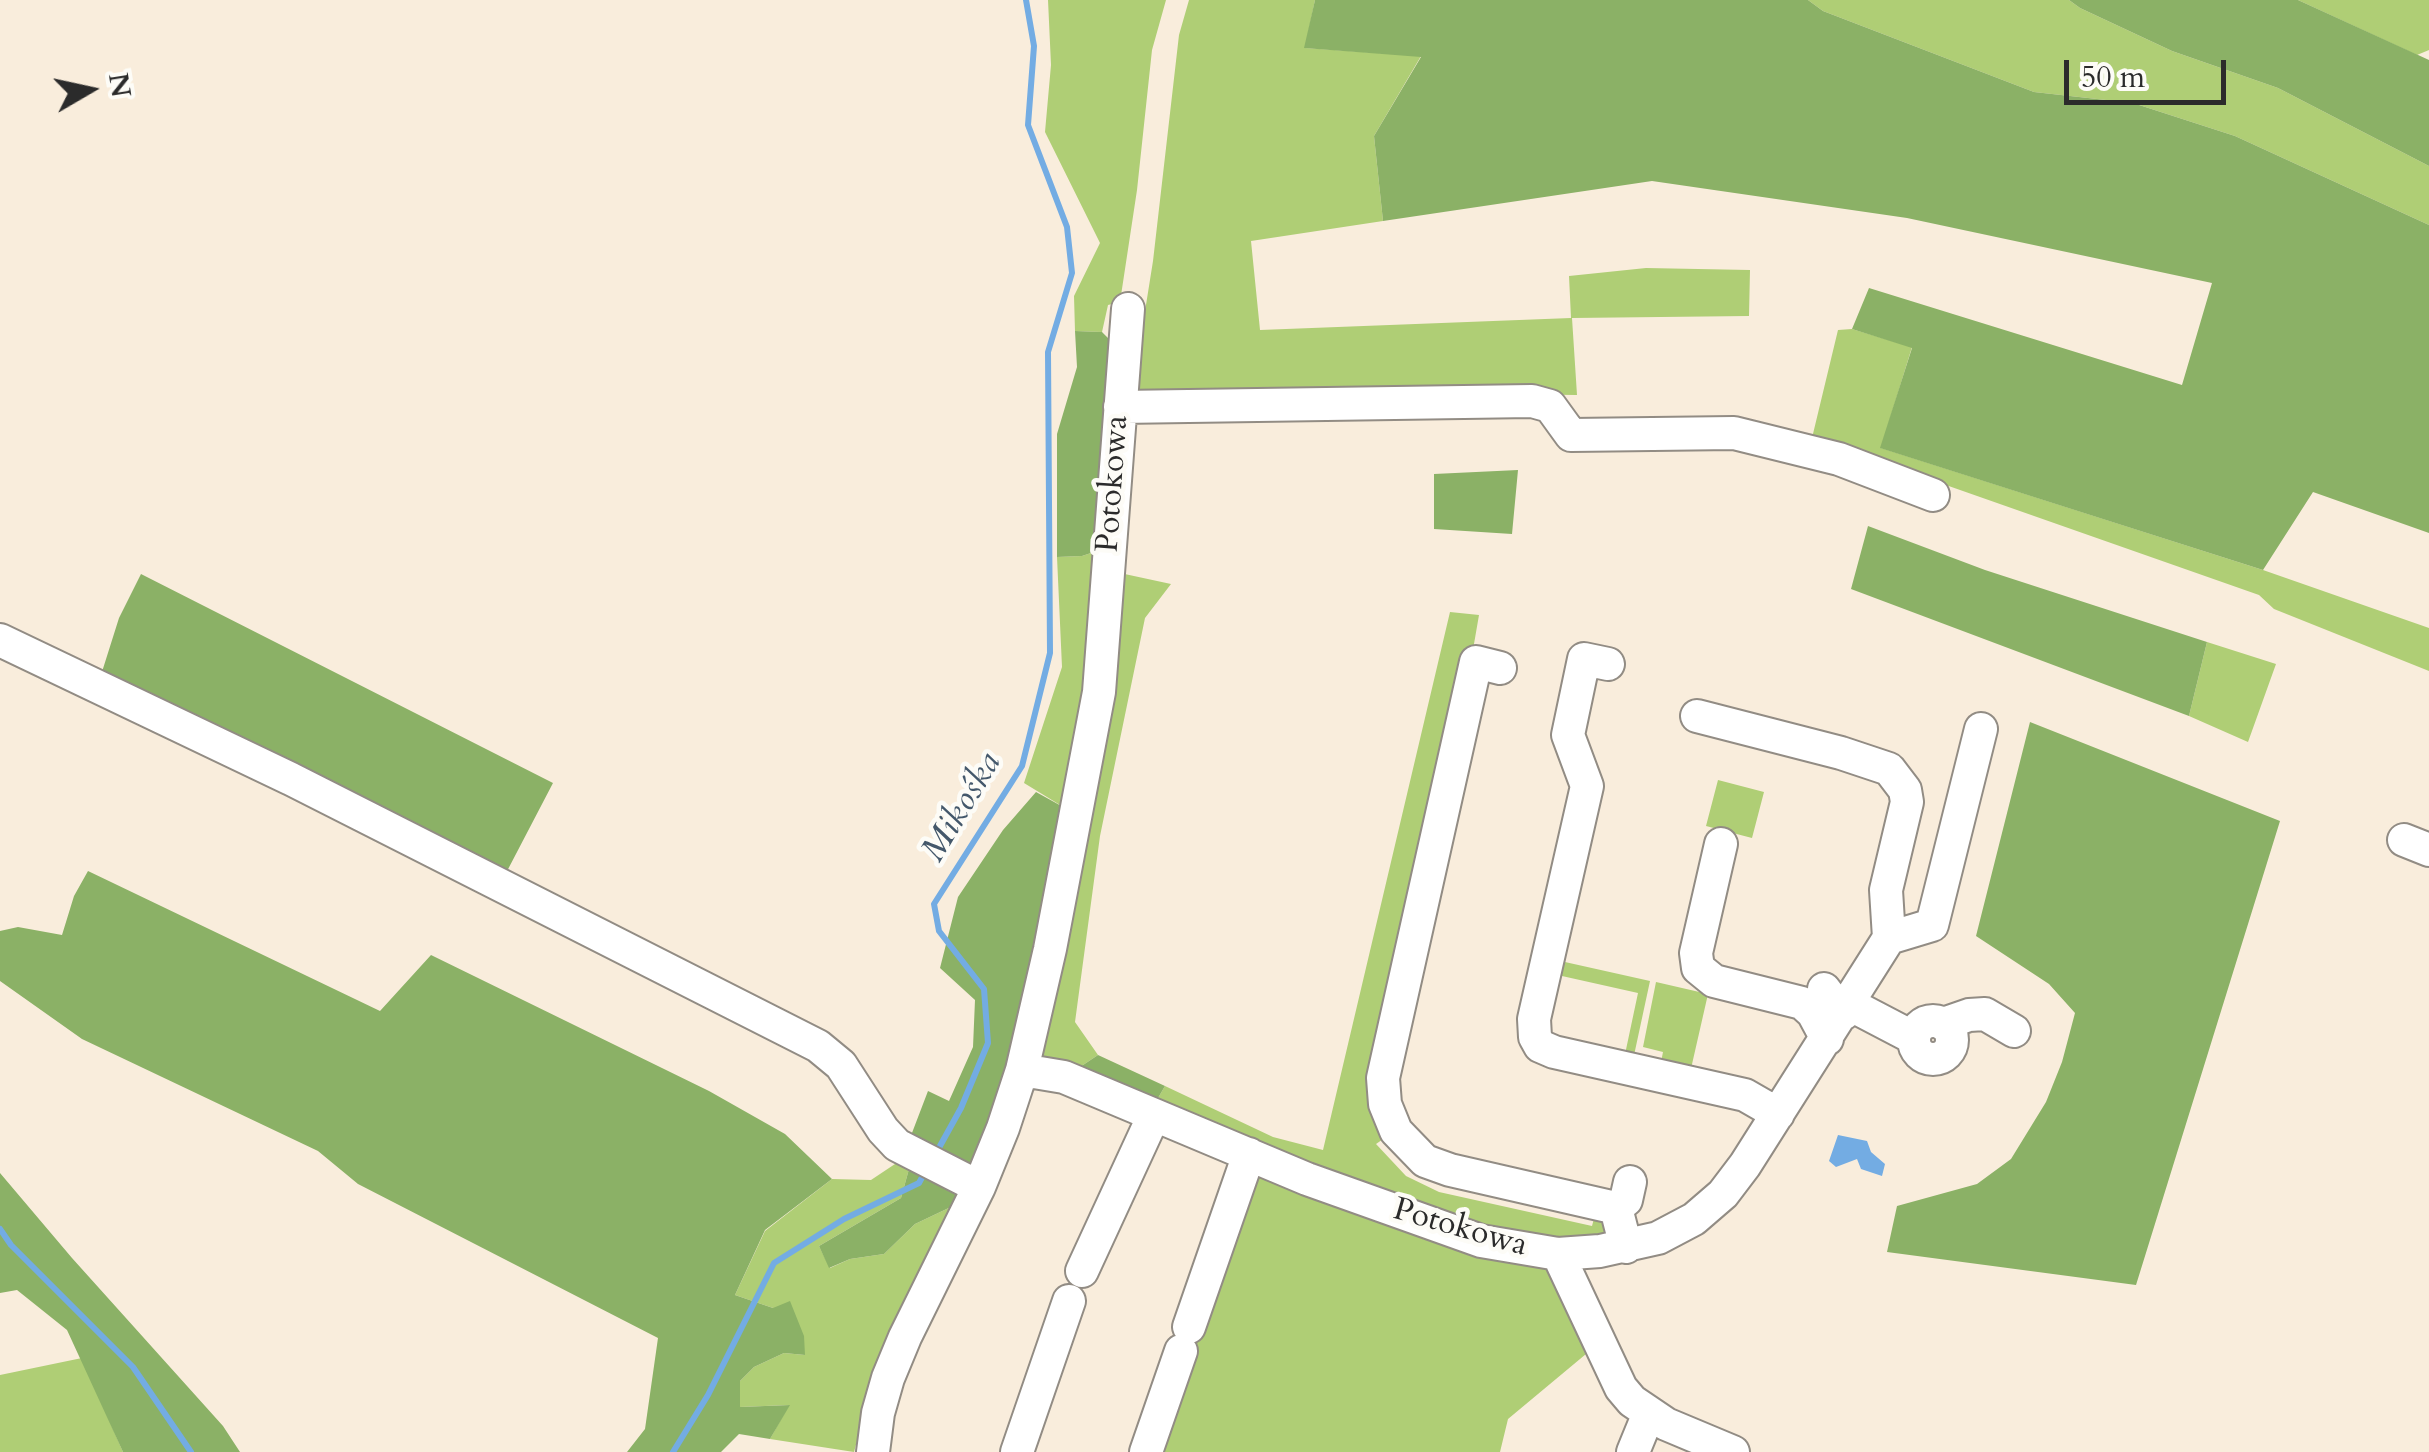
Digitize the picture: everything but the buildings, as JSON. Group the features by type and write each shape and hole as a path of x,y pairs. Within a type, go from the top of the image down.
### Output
{"street":[{"name":"Potokowa","path":"873,1452 888,1378 979,1187 1022,1070 1050,949 1099,692 1128,309"},
{"path":"1120,407 1532,402 1550,406 1571,434 1734,434 1839,459 1933,496"},
{"path":"0,640 290,779 818,1046 841,1065 897,1145 979,1187"},
{"path":"1608,664 1584,659 1568,734 1599,788 1571,910 1534,1019 1535,1037 1540,1046 1554,1052 1723,1078 1778,1114"},
{"path":"1500,668 1476,662 1461,786 1407,1029 1383,1078 1383,1094 1396,1131 1425,1161 1450,1170 1519,1171 1623,1194 1626,1247"},
{"path":"1697,716 1841,752 1889,769 1898,777 1907,802 1886,890 1889,938 1932,924 1980,729"},
{"path":"1721,844 1696,953 1698,968 1714,982 1810,1008 1929,1031 1969,1015 1985,1014 2014,1032"},
{"name":"Potokowa","path":"1022,1070 1064,1078 1400,1214 1481,1242 1558,1254 1626,1247 1658,1238 1694,1220 1723,1194 1778,1114 1836,1012 1889,938"},
{"path":"1018,1452 1076,1286 1154,1115"},
{"path":"1146,1452 1249,1154"},
{"path":"1558,1254 1621,1388 1632,1401 1666,1424 1733,1452"},
{"path":"1633,1452 1649,1413"}],"green space":[{"path":"1048,0 1166,0 1152,50 1120,302 1108,305 1102,332 1075,331 1074,296 1100,243 1045,132 1051,65"},
{"path":"1189,0 1315,0 1305,48 1421,56 1374,136 1383,221 1251,241 1260,330 1571,318 1569,276 1646,268 1750,270 1749,316 1572,318 1577,395 1400,393 1131,399 1153,261 1179,35"},
{"path":"1315,0 1808,0 1823,11 2034,92 2133,103 2235,136 2429,225 2429,533 2313,492 2263,570 1880,448 1912,348 1852,329 1869,288 2182,385 2212,283 1907,218 1652,181 1383,221 1374,136 1421,57 1304,48"},
{"path":"1808,0 2069,0 2172,51 2278,88 2429,166 2429,225 2235,136 2133,103 2034,92 1823,11"},
{"path":"2069,0 2298,0 2429,60 2429,166 2278,88 2172,51"},
{"path":"2298,0 2429,0 2429,50 2417,55"},
{"path":"1852,329 1912,347 1881,448 2263,570 2429,628 2429,671 2274,609 2259,595 1812,438 1838,330"},
{"path":"1075,331 1102,332 1116,346 1100,550 1082,556 1057,557 1057,434 1077,367"},
{"path":"1518,470 1512,534 1434,529 1434,474"},
{"path":"1868,526 1985,570 2207,642 2189,716 1851,589"},
{"path":"1100,550 1086,703 1065,808 1024,783 1062,667 1057,557 1082,556"},
{"path":"1120,573 1171,584 1145,618 1100,836 1075,1022 1098,1055 1074,1071 1034,1053"},
{"path":"141,574 553,783 505,875 101,675 119,618"},
{"path":"1450,612 1479,615 1389,1135 1376,1144 1406,1176 1439,1192 1592,1226 1596,1211 1608,1230 1604,1244 1500,1236 1154,1105 1165,1086 1273,1137 1323,1150"},
{"path":"2207,642 2276,664 2248,742 2189,716"},
{"path":"2030,722 2280,821 2136,1285 1887,1252 1897,1206 1977,1184 2011,1159 2046,1102 2062,1062 2075,1013 2049,984 1976,936"},
{"path":"1718,780 1764,792 1752,838 1706,826"},
{"path":"1036,792 1065,808 1002,1098 970,1172 907,1146 928,1091 949,1101 973,1047 975,1000 940,968 958,897 1003,830"},
{"path":"88,871 380,1011 431,955 709,1091 785,1134 832,1179 765,1230 735,1295 773,1308 790,1301 804,1336 805,1355 784,1353 754,1367 740,1381 740,1407 790,1405 770,1439 739,1434 721,1452 627,1452 645,1429 658,1338 358,1184 318,1151 82,1039 0,981 0,931 18,927 62,935 74,896"},
{"path":"1556,960 1650,981 1633,1060 1624,1059 1638,993 1553,974"},
{"path":"1656,982 1708,994 1690,1073 1660,1067 1663,1052 1643,1047"},
{"path":"1098,1055 1165,1086 1154,1105 1074,1071"},
{"path":"898,1162 909,1169 901,1198 819,1246 830,1268 850,1259 884,1254 915,1224 955,1205 872,1387 854,1452 770,1439 789,1405 740,1407 740,1381 754,1367 784,1353 805,1355 773,1308 735,1295 765,1231 832,1179 871,1180"},
{"path":"909,1169 960,1188 955,1205 915,1224 884,1254 850,1259 829,1268 819,1246 901,1198"},
{"path":"1254,1169 1554,1261 1592,1349 1508,1419 1500,1452 1157,1452"},
{"path":"0,1173 223,1426 240,1452 123,1452 67,1330 17,1290 0,1293"},
{"path":"82,1358 123,1452 0,1452 0,1375"}],"water":[{"path":"1838,1135 1867,1141 1871,1152 1885,1164 1882,1176 1861,1169 1857,1159 1836,1167 1829,1161"}],"waterway":[{"name":"Mikośka","path":"935,1155 961,1108 988,1043 984,989 939,931 934,904 1022,766 1050,653 1048,352 1072,273 1067,227 1028,125 1034,46 1026,0"},
{"name":"Mikośka","path":"673,1452 708,1395 774,1263 844,1219 919,1183 926,1170"},
{"path":"0,1229 11,1245 133,1367 191,1452"}]}
